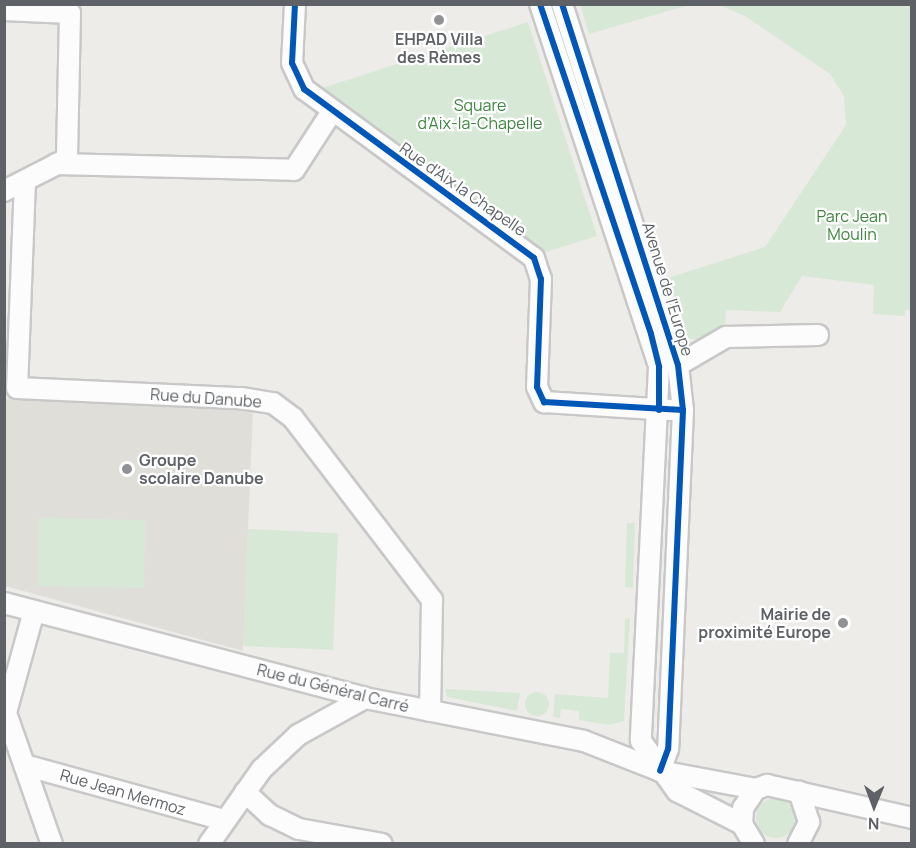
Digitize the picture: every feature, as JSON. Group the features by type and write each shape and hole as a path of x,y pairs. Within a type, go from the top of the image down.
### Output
{"street":[{"name":"Rue d'Aix la Chapelle","path":"295,4 292,63 304,89 331,113 534,258 541,279 537,387 544,402 683,410"},
{"name":"Avenue de l'Europe","path":"540,4 651,333 659,367 659,410 641,741 660,771"},
{"name":"Avenue de l'Europe","path":"562,4 678,365 683,410 668,749 660,771"},
{"path":"4,10 70,13 67,159 63,164"},
{"path":"566,83 586,77"},
{"path":"4,191 63,164 294,170 331,113"},
{"name":"Rue du Danube","path":"25,181 17,388 241,398 273,403 293,418 432,600 430,711"},
{"path":"678,365 726,337 818,335"},
{"name":"Rue du Général Carré","path":"4,603 365,698 584,741 660,771 756,789 776,784 799,792"},
{"path":"34,611 6,713 52,843"},
{"path":"209,843 223,820 245,792 298,735 365,698"},
{"name":"Rue Jean Mermoz","path":"24,765 223,820"},
{"name":"Rue du Général Carré","path":"660,771 677,791 742,824"},
{"path":"754,843 742,824 743,808 756,789"},
{"path":"245,792 270,815 299,829 382,843"},
{"path":"799,792 849,807 912,818"},
{"path":"799,792 809,822"},
{"path":"798,843 809,822 849,807"}],"shaded area":[{"name":"Groupe scolaire Danube","path":"4,399 253,409 243,651 5,586"}],"green space":[{"path":"580,4 689,4 689,5 589,34"},
{"name":"Parc Jean Moulin","path":"719,5 911,5 911,310 905,310 905,316 873,314 874,285 802,276 780,312 726,310 725,323 704,341 688,338 668,278 765,247 846,125 844,96 830,74 745,16"},
{"name":"Square d’Aix-la-Chapelle","path":"528,22 597,236 546,252 319,89"},
{"path":"39,518 145,520 144,588 38,586"},
{"path":"627,523 635,523 633,588 625,587"},
{"path":"248,529 338,533 333,650 243,646"},
{"path":"630,618 624,721 609,725 579,720 579,711 561,709 560,718 553,717 555,694 608,698 610,653 624,653 625,619"},
{"path":"445,689 520,693 517,711 447,697"},
{"path":"537,692 545,696 549,704 545,712 537,716 529,712 525,704 529,696"},
{"path":"776,798 790,804 796,818 790,832 776,838 762,832 756,818 762,804"}],"cycle path":[{"path":"295,4 292,63 304,89 534,258 541,279 537,387 544,402 683,410"},
{"path":"540,4 651,334 659,367 659,410"},
{"path":"562,4 678,365 683,410 668,749 660,771"}],"place":[{"name":"EHPAD Villa des Rèmes","path":"439,20"},
{"name":"Groupe scolaire Danube","path":"127,469"},
{"name":"Mairie de proximité Europe","path":"843,623"}]}
